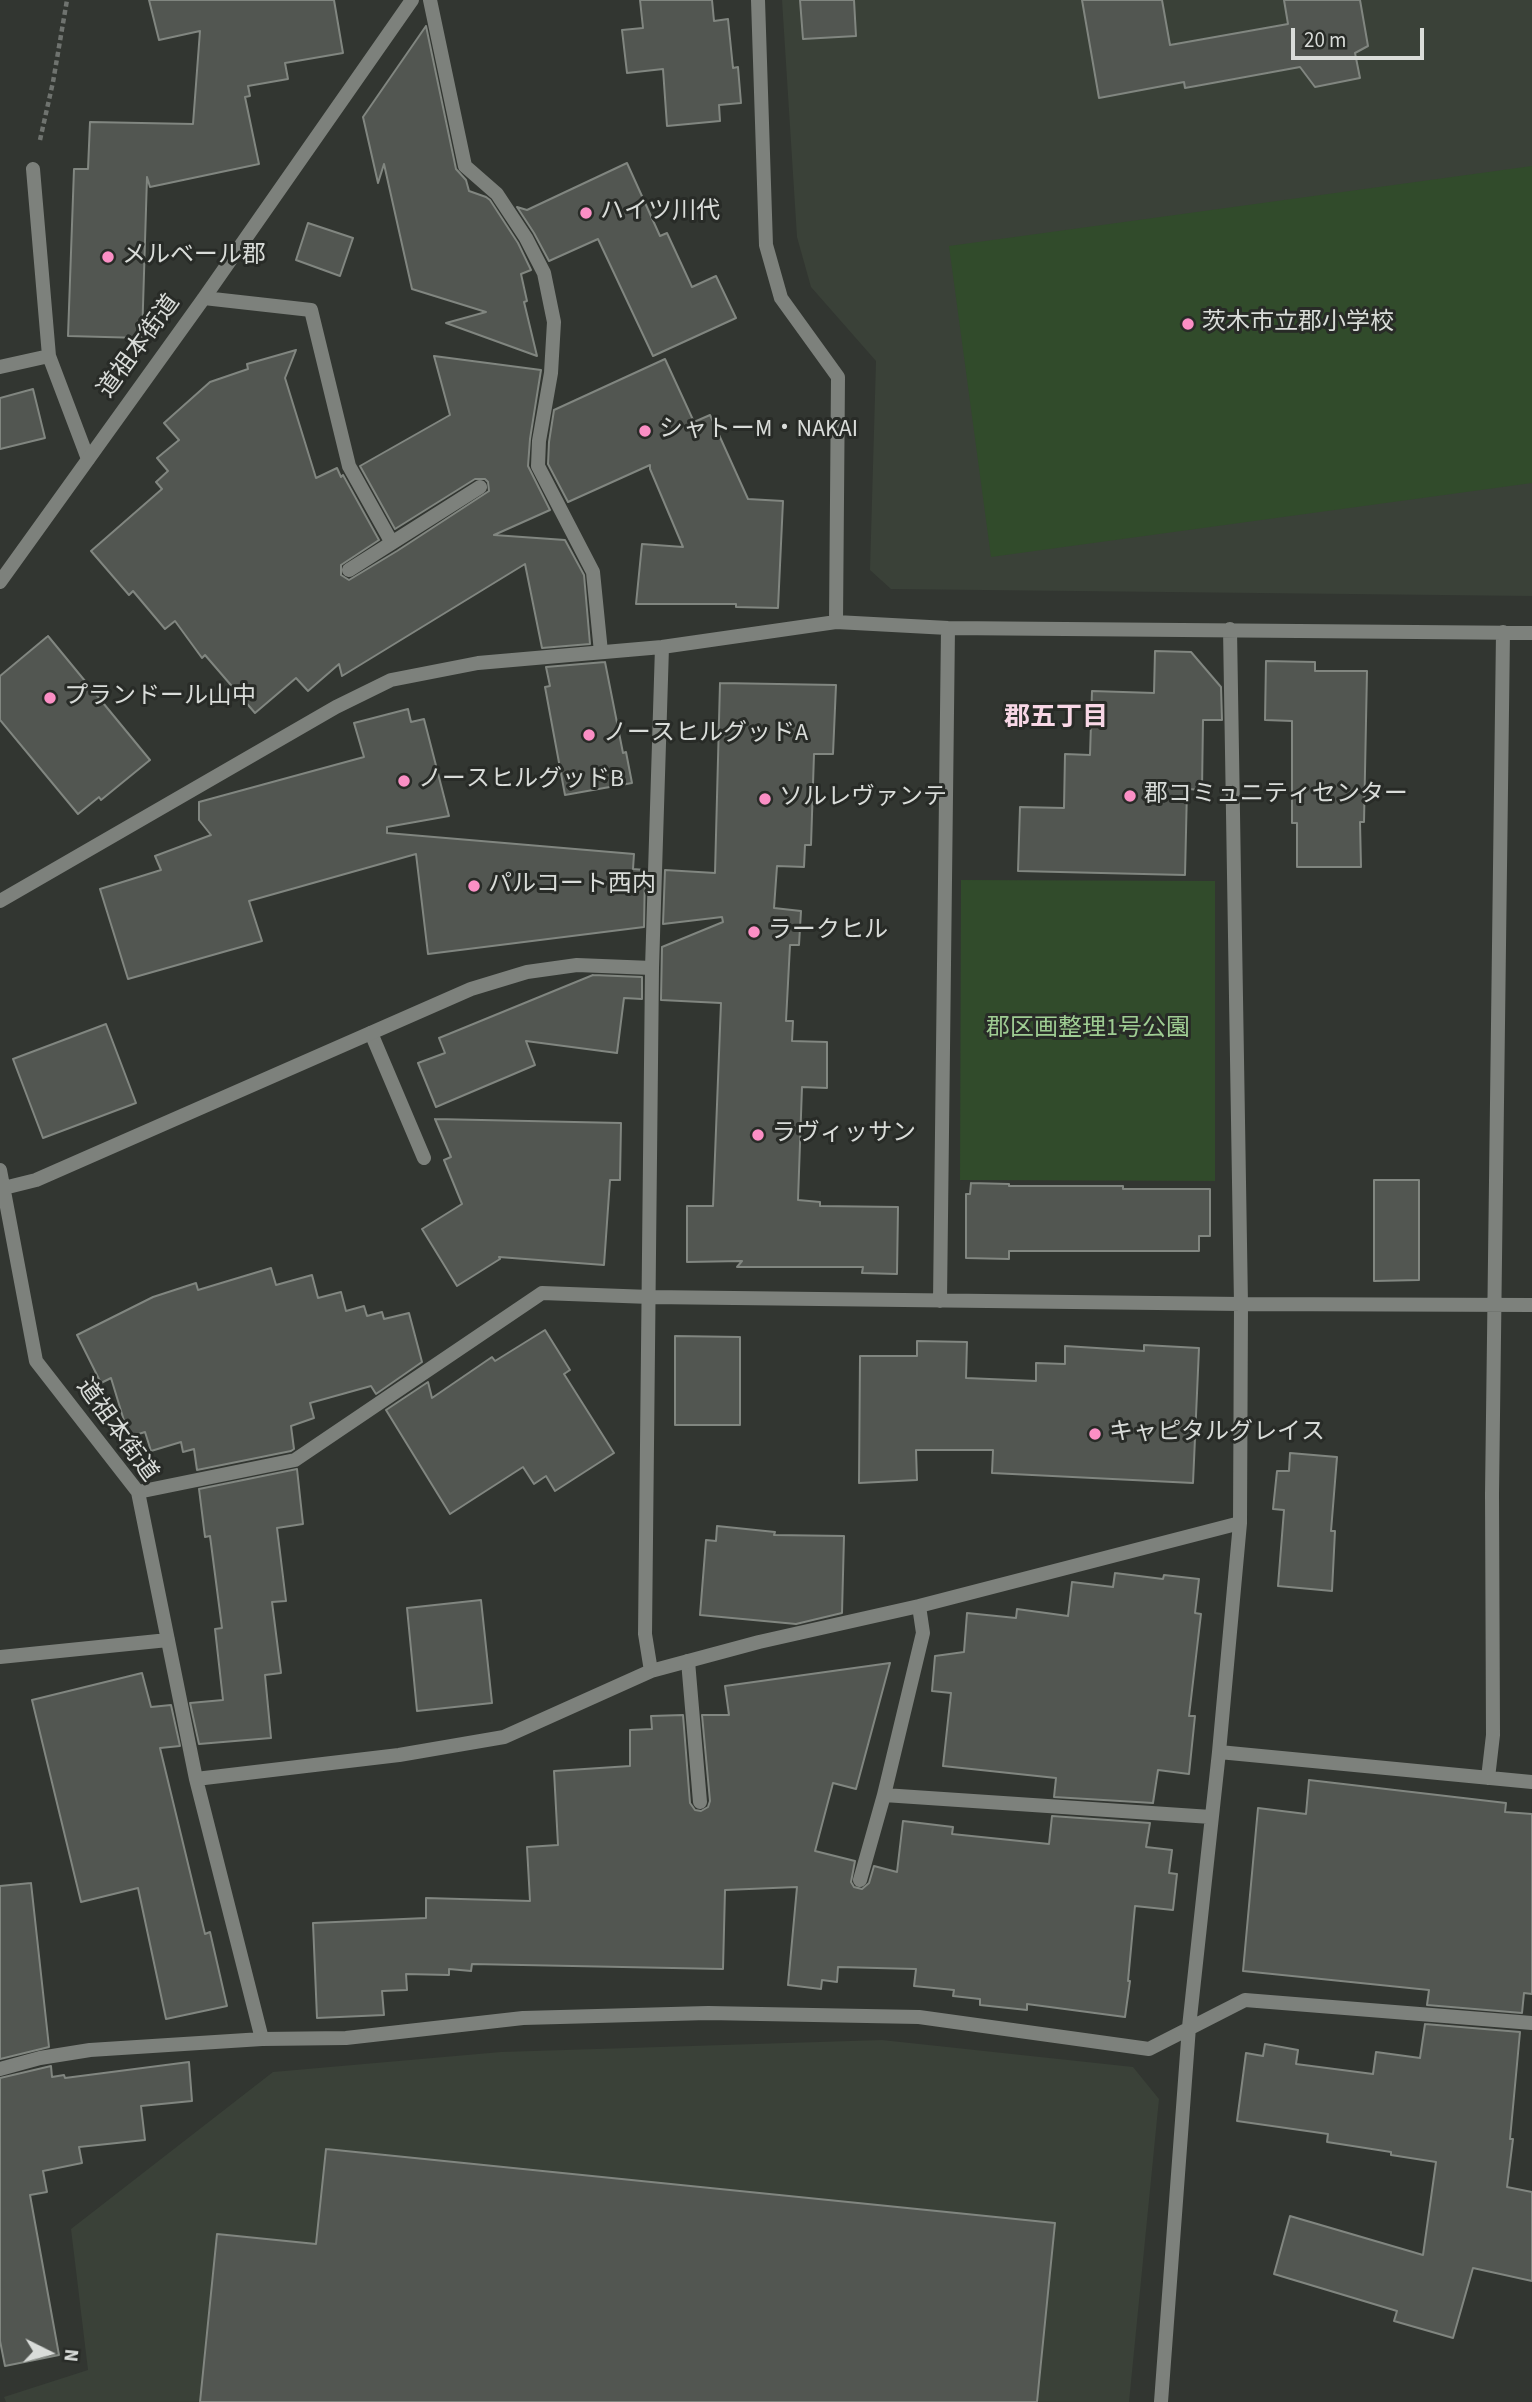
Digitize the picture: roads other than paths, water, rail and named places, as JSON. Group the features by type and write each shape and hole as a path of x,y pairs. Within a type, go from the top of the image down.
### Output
{"street":[{"name":"道祖本街道","path":"0,582 204,298 412,0"},
{"path":"430,0 465,166 496,194 526,238 544,273 554,322 551,373 539,441 538,466 593,572 601,652"},
{"path":"758,0 766,245 781,298 838,377 836,622"},
{"path":"33,169 49,356 88,459"},
{"path":"204,298 311,310 349,466 392,543"},
{"path":"0,367 49,356"},
{"path":"349,570 480,487"},
{"path":"0,901 336,707 391,680 478,663 662,647 836,622 948,628 1532,633"},
{"path":"940,1301 948,628"},
{"path":"1161,2402 1189,2027 1219,1752 1240,1522 1241,1304 1230,629"},
{"path":"1488,1778 1493,1735 1492,1494 1503,632"},
{"path":"651,1671 645,1633 652,968 662,647"},
{"path":"3,1189 36,1180 471,989 527,972 577,965 652,968"},
{"path":"371,1033 424,1157"},
{"name":"道祖本街道","path":"0,1170 36,1360 138,1492 196,1779 262,2039"},
{"path":"138,1492 295,1460 542,1293 940,1301 1532,1304"},
{"path":"196,1779 399,1755 504,1737 651,1671 759,1642 919,1606 1240,1522"},
{"path":"860,1880 884,1795 923,1633 919,1606"},
{"path":"0,1657 168,1640"},
{"path":"688,1661 700,1802"},
{"path":"1219,1752 1532,1782"},
{"path":"884,1795 1211,1817"},
{"path":"0,2069 40,2058 90,2050 262,2039 346,2038 523,2018 708,2013 919,2017 1149,2049 1245,2000 1532,2023"}],"place":[{"name":"ハイツ川代","path":"586,213"},
{"name":"メルベール郡","path":"108,257"},
{"name":"茨木市立郡小学校","path":"1188,324"},
{"name":"シャトーM・NAKAI","path":"645,431"},
{"name":"プランドール山中","path":"50,698"},
{"name":"ノースヒルグッドA","path":"589,735"},
{"name":"ノースヒルグッドB","path":"404,781"},
{"name":"郡コミュニティセンター","path":"1130,796"},
{"name":"ソルレヴァンテ","path":"765,799"},
{"name":"パルコート西内","path":"474,886"},
{"name":"ラークヒル","path":"754,932"},
{"name":"ラヴィッサン","path":"758,1135"},
{"name":"キャピタルグレイス","path":"1095,1434"}],"district":[{"name":"郡五丁目","path":"1056,719"}],"park label":[{"name":"郡区画整理1号公園","path":"1088,1030"}]}
